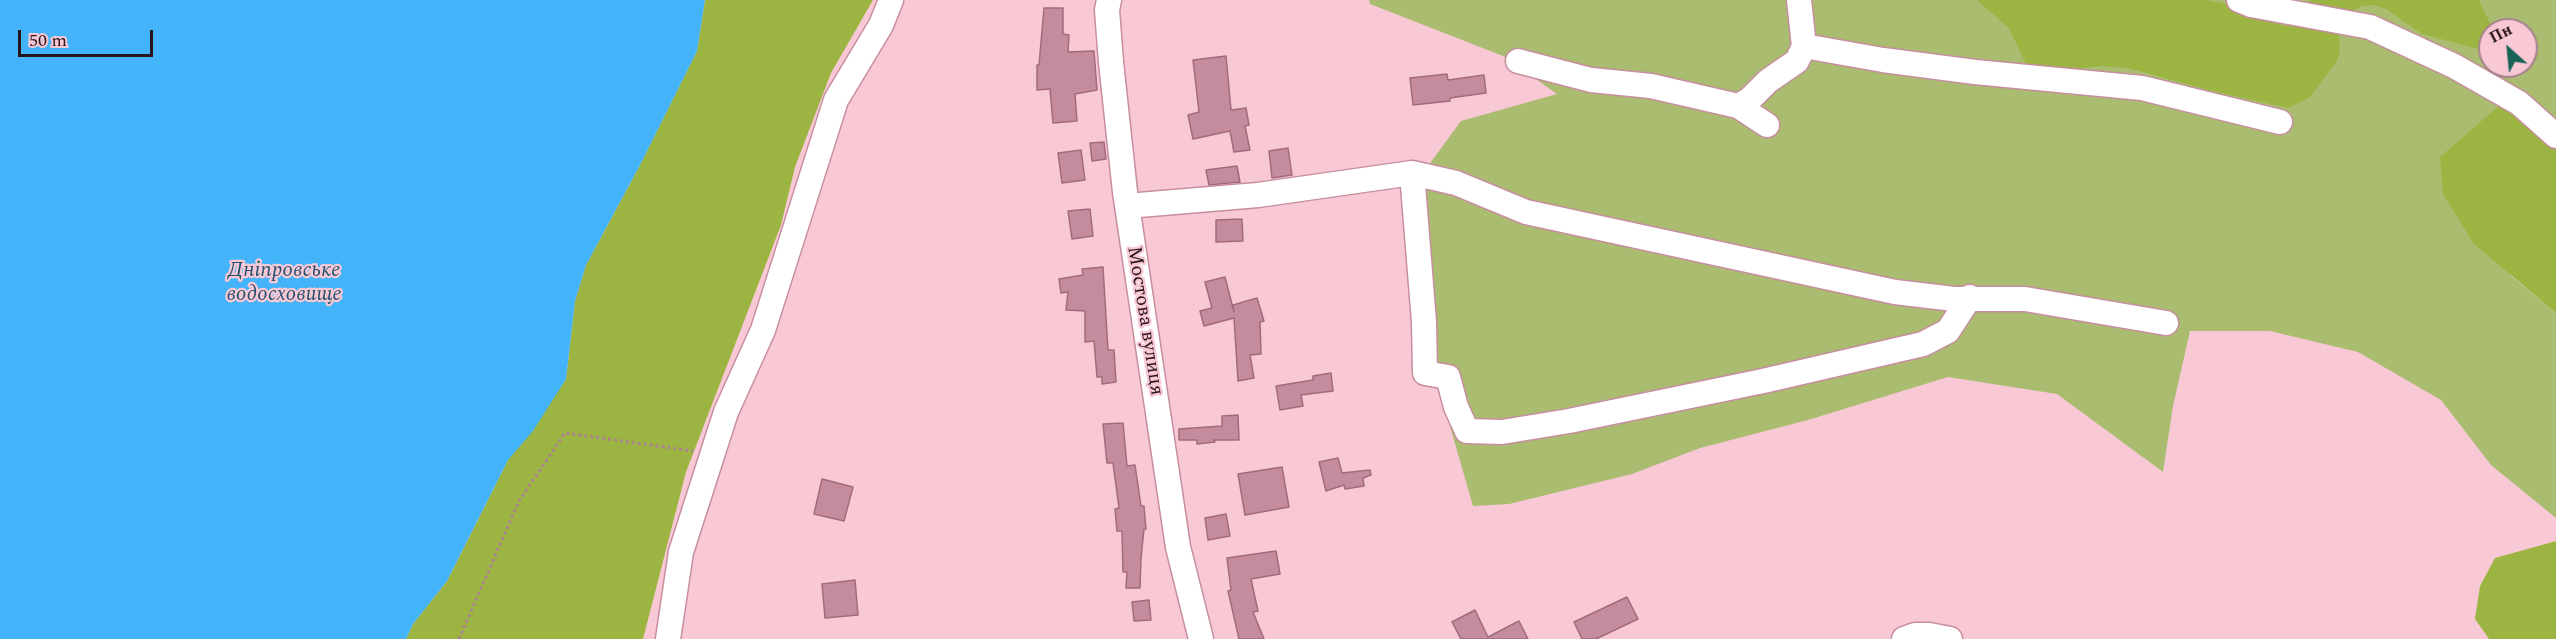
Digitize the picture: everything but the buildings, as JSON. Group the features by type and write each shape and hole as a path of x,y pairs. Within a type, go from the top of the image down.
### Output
{"street":[{"path":"668,639 681,552 726,412 763,330 836,100 881,25 891,0"},
{"name":"Мостова вулиця","path":"1109,0 1107,10 1111,62 1127,206 1178,547 1201,639"},
{"path":"1738,106 1797,61 1804,46 1799,0"},
{"path":"2239,0 2251,5 2370,27 2454,66 2519,103 2556,136"},
{"path":"1804,46 1952,69 2142,88 2280,122"},
{"path":"1518,62 1591,80 1651,86 1738,106 1767,124"},
{"path":"1127,206 1258,195 1412,173 1456,183 1526,212 1895,292 1954,299 1970,297 2025,299 2166,323"},
{"path":"1412,173 1424,322 1425,373 1448,377 1456,407 1467,431 1502,432 1569,421 1923,344 1948,331 1970,297"},
{"path":"1904,639 1915,635 1929,635 1950,639"}],"path":[{"path":"459,639 519,501 565,433 713,453"}],"green space":[{"path":"705,0 873,0 831,73 795,167 781,225 686,472 643,639 406,639 413,624 447,581 508,460 566,379 575,301 586,265 640,165 697,51"},
{"path":"1369,0 2556,0 2556,126 2510,275 2556,313 2556,518 2491,465 2441,400 2358,352 2270,331 2190,331 2173,406 2163,472 2057,394 1948,377 1808,420 1700,448 1632,474 1509,504 1473,506 1432,364 1417,181 1461,121 1557,94 1503,56 1370,4"},
{"path":"1977,0 2206,0 2236,6 2279,25 2290,26 2300,23 2310,0 2479,0 2487,18 2478,18 2478,49 2422,34 2386,9 2374,5 2361,6 2342,17 2338,28 2340,50 2337,61 2309,98 2288,108 2212,91 2128,68 2103,66 2065,70 2029,70 2009,28"},
{"path":"2516,91 2556,122 2556,313 2474,244 2443,194 2440,157"},
{"path":"2556,541 2556,639 2489,639 2475,619 2480,586 2495,558"}],"water":[{"name":"Дніпровське водосховище","path":"0,0 705,0 697,51 640,165 586,265 575,301 566,379 533,431 508,460 447,581 413,624 406,639 0,639"}]}
